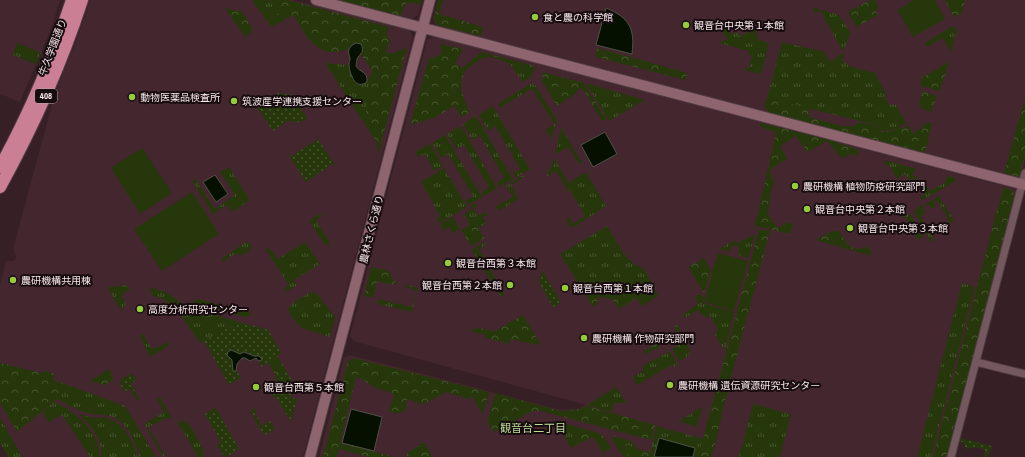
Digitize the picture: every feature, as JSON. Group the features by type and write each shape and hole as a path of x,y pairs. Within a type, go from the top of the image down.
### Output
{"highway":[{"name":"牛久学園通り","path":"0,166 33,103 55,50 72,0"},
{"name":"牛久学園通り","path":"0,187 42,107 82,0"}],"street":[{"path":"316,0 1024,185"},
{"name":"農林さくら通り","path":"310,457 430,0"},
{"path":"951,457 1024,185 1025,173"},
{"path":"976,362 1025,374"}],"shaded area":[{"path":"0,0 60,0 52,26 41,53 18,44 13,55 36,64 20,102 0,94"},
{"path":"90,0 293,0 409,30 413,37 303,457 22,457 0,418 0,285 6,261 15,261 16,256 13,249 55,93 77,39"},
{"path":"339,0 422,0 418,15 412,19"},
{"path":"438,0 1025,0 1025,160 1021,176 1018,178 436,26 433,19"},
{"path":"606,8 621,16 629,25 633,38 632,54 596,45"},
{"path":"434,36 1015,189 1017,192 948,457 319,457 344,358 350,355 561,410 577,409 586,405 353,341 350,336 427,40"},
{"path":"356,43 361,44 362,49 362,53 357,59 356,66 365,74 367,78 367,82 364,84 357,83 351,74 349,67 349,49"},
{"path":"605,132 617,154 593,167 581,145"},
{"path":"215,175 228,194 216,202 203,182"},
{"path":"231,350 240,354 244,352 254,356 259,356 262,360 258,361 256,358 250,361 242,358 237,364 236,371 233,371 232,360 227,355"},
{"path":"351,409 382,417 374,451 342,443"},
{"path":"659,438 695,448 693,457 654,457"}],"green space":[{"path":"252,0 265,0 276,3 282,11 267,21"},
{"path":"266,0 288,0 389,27 386,33 390,40 386,53 395,53 407,47 378,155 376,141 364,123 371,84 369,78 373,71 361,55 362,52 351,46 346,50 331,52 317,47 307,36 293,15 272,27 267,21 282,11 276,3"},
{"path":"339,0 422,0 421,4 406,3 401,16"},
{"path":"438,0 443,0 439,14 483,27 481,36 437,25 434,19"},
{"path":"870,0 875,0 879,8 875,10 878,15 856,27 848,12"},
{"path":"914,0 935,0 945,19 913,37 898,10"},
{"path":"945,0 965,0 962,13 954,17"},
{"path":"812,7 839,15 850,32 845,48 842,50 820,10 815,13"},
{"path":"225,8 242,12 252,27 251,33 245,37"},
{"path":"728,27 731,34 737,32 740,36 755,29 758,40 769,43 761,74 744,70 744,68 749,69 752,56 748,55 749,51 719,43 727,39 722,30"},
{"path":"951,27 957,28 957,30 951,52 943,38 927,47 925,43"},
{"path":"782,42 824,52 830,62 845,52 842,61 851,67 875,73 886,94 884,96 890,105 895,104 906,123 894,129 883,131 876,125 767,98"},
{"path":"17,43 41,53 36,64 13,55"},
{"path":"440,44 463,49 456,64 466,70 462,79 461,87 464,100 470,112 461,117 454,106 434,118 410,125 429,58 433,58 437,55 439,56 442,52"},
{"path":"597,48 687,73 686,80 596,57"},
{"path":"481,52 531,65 535,69 533,74 523,82 510,64 490,57 480,59 466,70 463,68"},
{"path":"949,62 940,91 921,86 921,78"},
{"path":"325,63 349,65 349,69 367,82 369,78 371,84 364,123"},
{"path":"543,72 584,83 606,119 602,121 582,88 557,106 542,81"},
{"path":"532,83 535,85 557,120 551,139 546,130 554,124 532,89 499,108 499,103"},
{"path":"586,83 645,100 609,121"},
{"path":"922,91 937,96 931,112 919,107"},
{"path":"279,93 291,95 307,118 301,122 288,121 273,131 256,106 272,95"},
{"path":"767,98 809,108 809,117 842,126 854,126 858,122 875,125 883,132 894,130 900,126 902,129 908,125 913,133 922,128 921,126 929,122 932,123 925,153 769,113 764,106"},
{"path":"1025,98 1025,155 1020,175 1017,177 1004,173"},
{"path":"493,106 530,169 515,178 513,173 520,169 495,126 488,131 479,115"},
{"path":"476,116 513,179 499,187 497,182 504,178 480,136 472,140 463,124"},
{"path":"761,123 830,140 859,150 857,156 852,154 841,158 827,141 807,152 796,136 780,146 787,159 773,167 770,172 774,182 771,191 768,215 778,228 788,222 793,224 791,234 755,226 776,133 759,126"},
{"path":"461,126 497,188 484,196 481,192 489,187 464,145 456,149 447,134"},
{"path":"561,127 582,163 579,164 569,147 555,154"},
{"path":"445,135 482,197 468,205 466,201 473,196 448,154 441,158 432,143"},
{"path":"318,139 334,163 306,182 290,157"},
{"path":"430,144 443,166 434,171 425,154 418,157 415,152"},
{"path":"142,148 172,193 140,214 111,168"},
{"path":"554,158 569,183 586,172 606,206 574,227 570,227 566,219 569,217 573,224 585,216 569,189 564,192 567,189 556,171 546,177"},
{"path":"885,160 917,169 912,175 916,176 923,187 927,186 930,191 944,183 948,176 956,178 954,182 922,200 920,197 924,195 914,178 909,180 905,174 897,179 890,167 884,163"},
{"path":"229,167 250,200 232,212 227,205 213,214 192,181 195,179 215,209 235,195 220,172"},
{"path":"444,168 467,207 439,223 437,218 440,216 421,182"},
{"path":"523,175 524,177 511,185 518,199 499,211 496,206 513,197 506,186"},
{"path":"1003,187 1013,191 1014,197 947,457 933,457"},
{"path":"192,192 219,234 162,271 134,229"},
{"path":"939,196 954,221 947,225 948,230 946,228 942,229 941,227 949,221 938,200 934,203 936,206 931,209 929,205 926,206 925,204"},
{"path":"475,203 477,206 473,208 478,216 486,212 488,214 483,217 486,223 478,228 475,223 470,225 464,214 472,209 470,206"},
{"path":"922,205 925,213 921,216 934,240 931,242 914,212"},
{"path":"320,214 322,216 316,221 330,243 326,246 309,221"},
{"path":"907,214 911,216 923,236 918,240 904,215"},
{"path":"453,217 460,229 453,233 449,227 443,230 440,224"},
{"path":"475,222 484,238 471,246 461,230"},
{"path":"607,226 624,254 635,265 643,268 653,285 646,287 642,285 624,292 611,283 586,296 560,254"},
{"path":"759,229 770,231 727,393 712,457 698,457"},
{"path":"832,231 839,231 849,246 857,249 868,247 872,256 816,240"},
{"path":"755,234 748,258 738,255 739,249 734,245 731,247 729,252 719,249 735,240 738,243"},
{"path":"248,241 252,247 249,249 250,251 241,255 236,254 231,256 224,262 221,259"},
{"path":"305,242 320,264 294,280 297,285 286,292 284,289 289,285 266,250 269,247 278,259"},
{"path":"484,242 486,245 479,250 505,295 501,297 472,250"},
{"path":"718,253 748,261 734,311 704,302"},
{"path":"704,258 711,271 704,293 688,267"},
{"path":"373,267 389,271 395,285 377,281 373,298 364,296 371,268"},
{"path":"542,270 561,303 553,307 539,282"},
{"path":"611,283 624,292 643,284 646,287 653,285 658,296 642,306 637,298 619,309 613,300 602,297 597,299 597,304 593,307 586,296"},
{"path":"962,283 975,287 931,457 917,457"},
{"path":"126,285 130,289 121,295 126,305 120,309 108,288"},
{"path":"405,285 418,288 412,312 377,304 378,299 412,307 417,291 405,287"},
{"path":"148,287 165,292 187,307 239,322 200,343 172,302 168,304 162,298 153,296"},
{"path":"311,292 316,293 335,317 330,337 301,328 287,310 295,301"},
{"path":"700,294 704,297 703,303 734,312 725,351 714,333 718,330 710,315 706,318 703,314 701,315 698,310 685,318 683,314 698,304 695,297"},
{"path":"197,299 250,312 250,316 246,317 192,303"},
{"path":"523,315 541,345 511,339 510,344 486,338 486,335 469,331 479,328 495,331"},
{"path":"239,322 269,331 281,353 261,367 259,363 262,359 258,355 254,356 244,352 240,354 229,351 228,352 233,364 233,370 236,370 241,378 229,385 204,341"},
{"path":"677,324 681,331 681,336 679,334 674,337 676,340 669,339 659,345 659,350 657,348 646,354 644,351 677,331 674,326"},
{"path":"143,334 152,349 157,348 167,342 169,344 150,357 140,336"},
{"path":"681,343 688,345 689,353 686,357 679,361 672,349"},
{"path":"670,351 677,363 675,368 673,364 637,385 633,377 643,371 643,366"},
{"path":"277,355 287,372 277,378 268,362"},
{"path":"354,358 489,392 483,414 472,397 467,399 446,392 421,404 407,399 405,411 397,413 389,412 394,394 374,387 356,377 340,443 395,457 369,457 339,449 337,457 323,457 348,361"},
{"path":"0,363 41,373 44,371 53,373 53,380 63,383 57,399 17,432 0,403"},
{"path":"109,369 113,375 112,381 104,385 90,381"},
{"path":"287,372 293,383 290,397 297,399 291,422 276,397 271,396 281,390 275,379"},
{"path":"132,373 136,380 131,384 139,399 137,400 130,389 125,392 120,384 121,380"},
{"path":"63,383 125,406 156,457 139,457 136,445 130,432 121,422 116,419 107,415 84,412 57,399"},
{"path":"616,387 626,403 614,403 612,412 587,405"},
{"path":"495,393 560,411 574,410 587,406 655,425 651,440 541,411 532,411 497,431 493,431 488,423 488,420"},
{"path":"160,397 172,418 171,419 169,417 148,427 166,457 163,457 144,424 164,412 157,399"},
{"path":"54,402 78,417 91,431 96,439 99,457 90,457 63,416 61,415 49,422 42,412"},
{"path":"753,404 791,414 780,457 739,457"},
{"path":"702,407 697,427 679,421"},
{"path":"216,408 239,449 226,457 217,445 221,442 205,414"},
{"path":"255,408 257,411 255,413 262,426 270,421 274,428 264,435 250,411"},
{"path":"79,414 95,418 107,418 120,425 131,440 137,457 101,457 100,444 95,433"},
{"path":"0,418 22,457 8,457 0,443"},
{"path":"183,420 185,423 188,422 204,450 202,451 205,457 198,457 178,423"},
{"path":"561,423 585,429 574,435 579,444 571,448 559,426"},
{"path":"656,426 704,439 698,457 693,457 695,448 659,438 654,457 649,457"},
{"path":"585,429 601,434 611,448 603,453 593,437 579,444 574,435"},
{"path":"615,436 631,441 637,449 627,445 628,455 623,457 613,440 612,437"},
{"path":"961,438 992,446 988,457 984,457 985,450 976,447 967,449 963,442 960,442"},
{"path":"424,442 433,457 406,457 407,453"},
{"path":"627,445 650,453 649,457 627,457 628,455 624,448"}],"place":[{"name":"食と農の科学館","path":"535,17"},
{"name":"観音台中央第１本館","path":"686,25"},
{"name":"動物医薬品検査所","path":"132,97"},
{"name":"筑波産学連携支援センター","path":"234,101"},
{"name":"農研機構 植物防疫研究部門","path":"795,186"},
{"name":"観音台中央第２本館","path":"807,209"},
{"name":"観音台中央第３本館","path":"850,228"},
{"name":"観音台西第３本館","path":"448,263"},
{"name":"農研機構共用棟","path":"13,280"},
{"name":"観音台西第２本館","path":"510,285"},
{"name":"観音台西第１本館","path":"565,288"},
{"name":"高度分析研究センター","path":"140,309"},
{"name":"農研機構 作物研究部門","path":"584,338"},
{"name":"農研機構 遺伝資源研究センター","path":"670,385"},
{"name":"観音台西第５本館","path":"256,387"}],"district":[{"name":"観音台二丁目","path":"533,428"}]}
